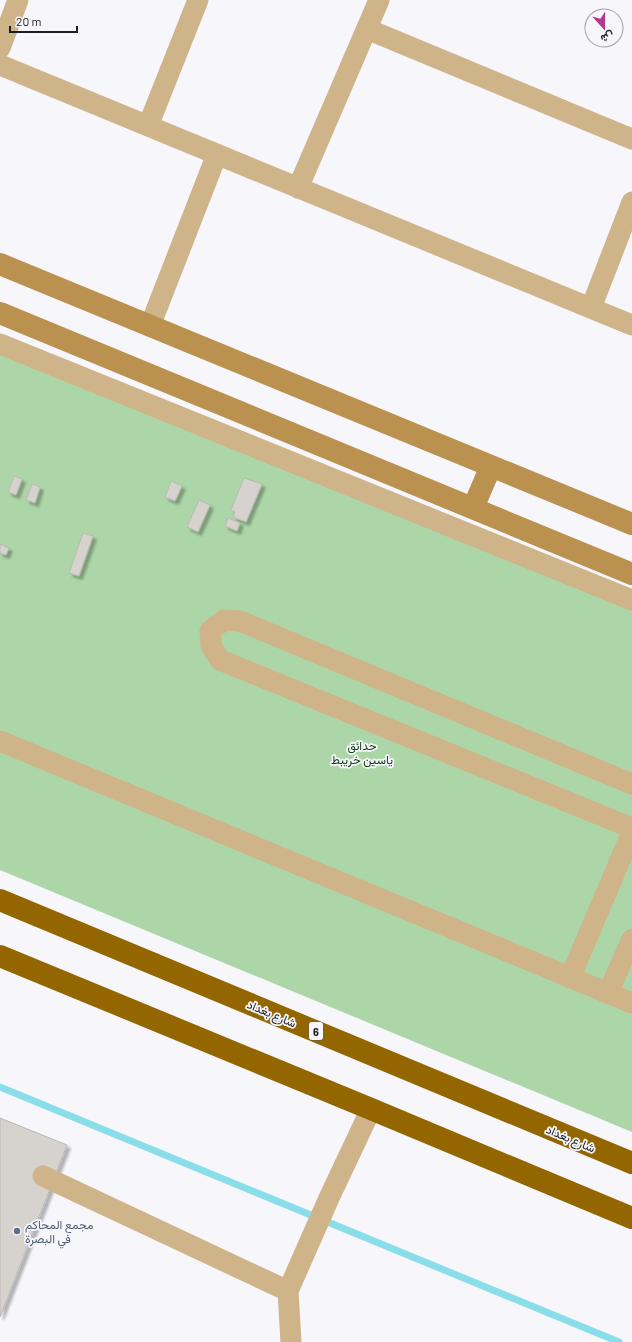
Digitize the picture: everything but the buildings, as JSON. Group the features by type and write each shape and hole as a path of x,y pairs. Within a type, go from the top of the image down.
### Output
{"highway":[{"name":"شارع بغداد","path":"0,900 632,1163"},
{"path":"0,956 632,1218"}],"street":[{"path":"0,48 18,0"},
{"path":"148,126 198,0"},
{"path":"298,188 379,0"},
{"path":"367,29 632,138"},
{"path":"0,65 632,325"},
{"path":"150,326 216,154"},
{"path":"591,308 632,202"},
{"path":"0,264 632,524"},
{"path":"0,313 632,574"},
{"path":"0,344 632,600"},
{"path":"473,508 491,466"},
{"path":"632,784 240,621 224,620 210,631 211,646 220,660 632,828"},
{"path":"0,741 632,1003"},
{"path":"570,978 632,832"},
{"path":"608,994 632,939"},
{"path":"291,1342 288,1291 308,1243 371,1109"},
{"path":"43,1176 288,1291"}],"green space":[{"name":"حدائق ياسين خريبط","path":"0,336 632,596 632,1132 0,870"}],"waterway":[{"path":"0,1087 619,1342"}],"place":[{"name":"مجمع المحاكم في البصرة","path":"17,1231"}]}
